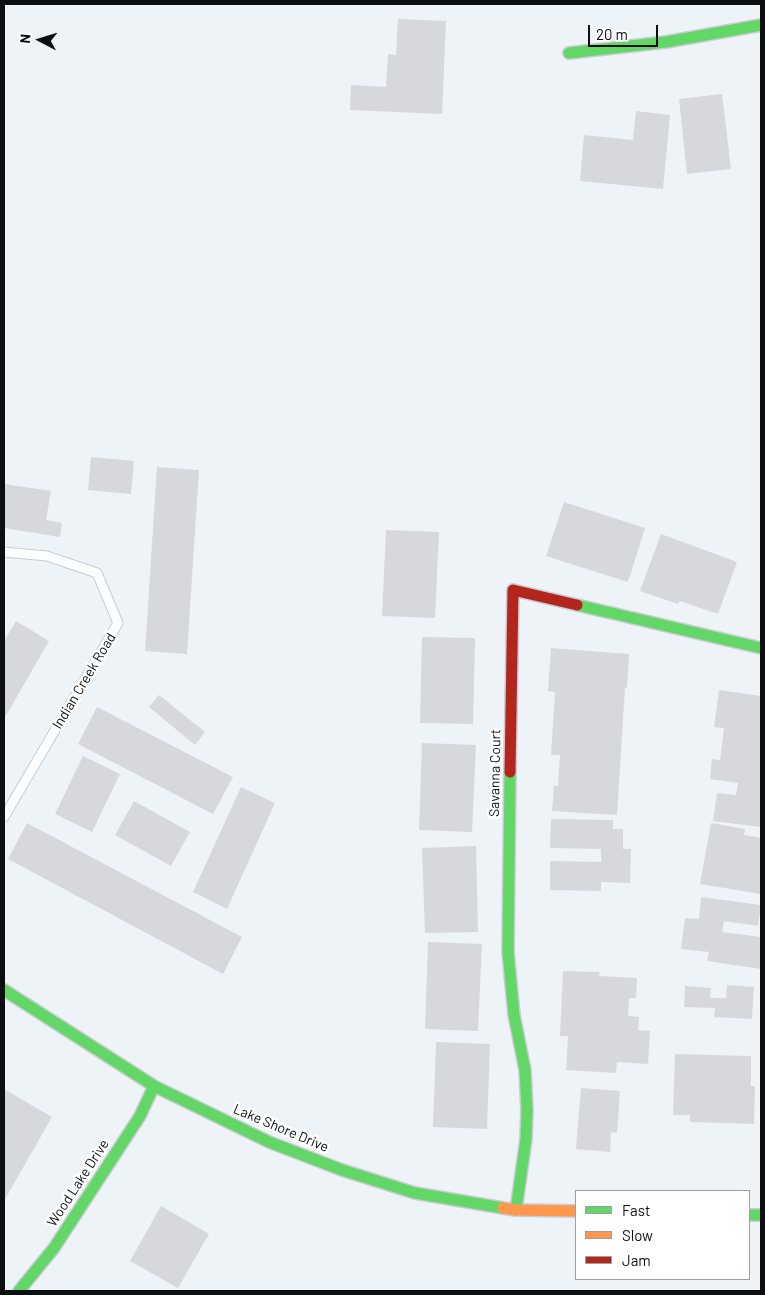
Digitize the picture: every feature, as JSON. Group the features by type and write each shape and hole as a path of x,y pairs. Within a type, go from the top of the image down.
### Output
{"street":[{"path":"569,53 610,50 761,25"},
{"name":"Savanna Court","path":"516,1210 526,1139 527,1110 525,1070 514,1015 508,952 513,590 761,648"},
{"name":"Lake Shore Drive","path":"4,990 154,1086 269,1142 342,1170 415,1193 516,1210 575,1211"},
{"name":"Wood Lake Drive","path":"19,1291 54,1248 140,1116 154,1086"}],"lane":[{"name":"Indian Creek Road","path":"4,552 47,556 97,573 118,623 4,817"}],"building":[{"path":"398,19 446,21 442,114 350,110 351,85 386,87 388,54 396,55"},
{"path":"722,94 731,169 687,174 679,99"},
{"path":"636,111 670,115 663,189 580,181 584,135 633,140"},
{"path":"91,457 134,461 131,494 88,490"},
{"path":"157,467 199,470 187,654 145,651"},
{"path":"4,484 51,491 46,520 62,523 60,537 4,528"},
{"path":"564,502 645,528 628,582 546,556"},
{"path":"386,530 439,532 435,618 382,616"},
{"path":"661,534 737,562 718,614 680,601 678,604 640,591"},
{"path":"16,621 49,641 4,719 4,641"},
{"path":"422,637 475,638 473,724 420,723"},
{"path":"551,648 629,654 617,815 552,811 554,786 558,786 560,755 551,755 555,692 548,691"},
{"path":"719,690 761,696 761,827 713,821 717,793 736,795 738,783 710,779 712,759 720,760 724,728 714,727"},
{"path":"159,695 205,732 195,745 149,707"},
{"path":"97,707 233,777 213,814 78,744"},
{"path":"422,743 476,745 472,832 419,830"},
{"path":"83,756 120,774 92,832 55,814"},
{"path":"241,787 275,803 227,909 193,892"},
{"path":"134,801 190,832 171,866 115,835"},
{"path":"551,819 613,820 613,829 623,829 623,849 631,849 630,883 601,882 601,891 550,890 550,861 601,862 601,849 550,848"},
{"path":"27,823 242,937 223,974 8,859"},
{"path":"711,823 745,829 744,835 761,838 761,894 700,884"},
{"path":"476,846 478,932 425,933 422,848"},
{"path":"701,897 761,905 758,926 724,921 722,932 761,937 761,969 707,961 709,952 681,949 685,918 699,919"},
{"path":"428,942 482,944 478,1031 425,1029"},
{"path":"563,971 600,972 599,976 637,978 636,998 629,998 628,1016 639,1017 638,1030 650,1031 648,1064 617,1062 616,1073 566,1070 568,1036 560,1036"},
{"path":"727,985 754,987 752,1019 714,1017 715,1008 684,1007 685,986 711,988 710,998 726,998"},
{"path":"436,1042 490,1044 487,1129 433,1127"},
{"path":"675,1054 751,1056 751,1086 755,1086 754,1124 690,1122 690,1115 673,1115"},
{"path":"581,1088 620,1091 617,1133 611,1132 610,1152 576,1149"},
{"path":"4,1089 52,1117 4,1201"},
{"path":"161,1206 209,1234 178,1288 130,1261"}],"traffic: fast":[{"path":"569,53 666,42 761,25"},
{"path":"577,605 761,648"},
{"path":"510,772 508,952 514,1015 525,1070 527,1110 526,1139 516,1210"},
{"path":"4,990 154,1086 269,1142 342,1170 415,1193 503,1208"},
{"path":"19,1291 54,1248 140,1116 154,1086"},
{"path":"750,1215 761,1215"}],"traffic: slow":[{"path":"503,1208 575,1211"}],"traffic: jam":[{"path":"510,772 513,590 577,605"}]}
